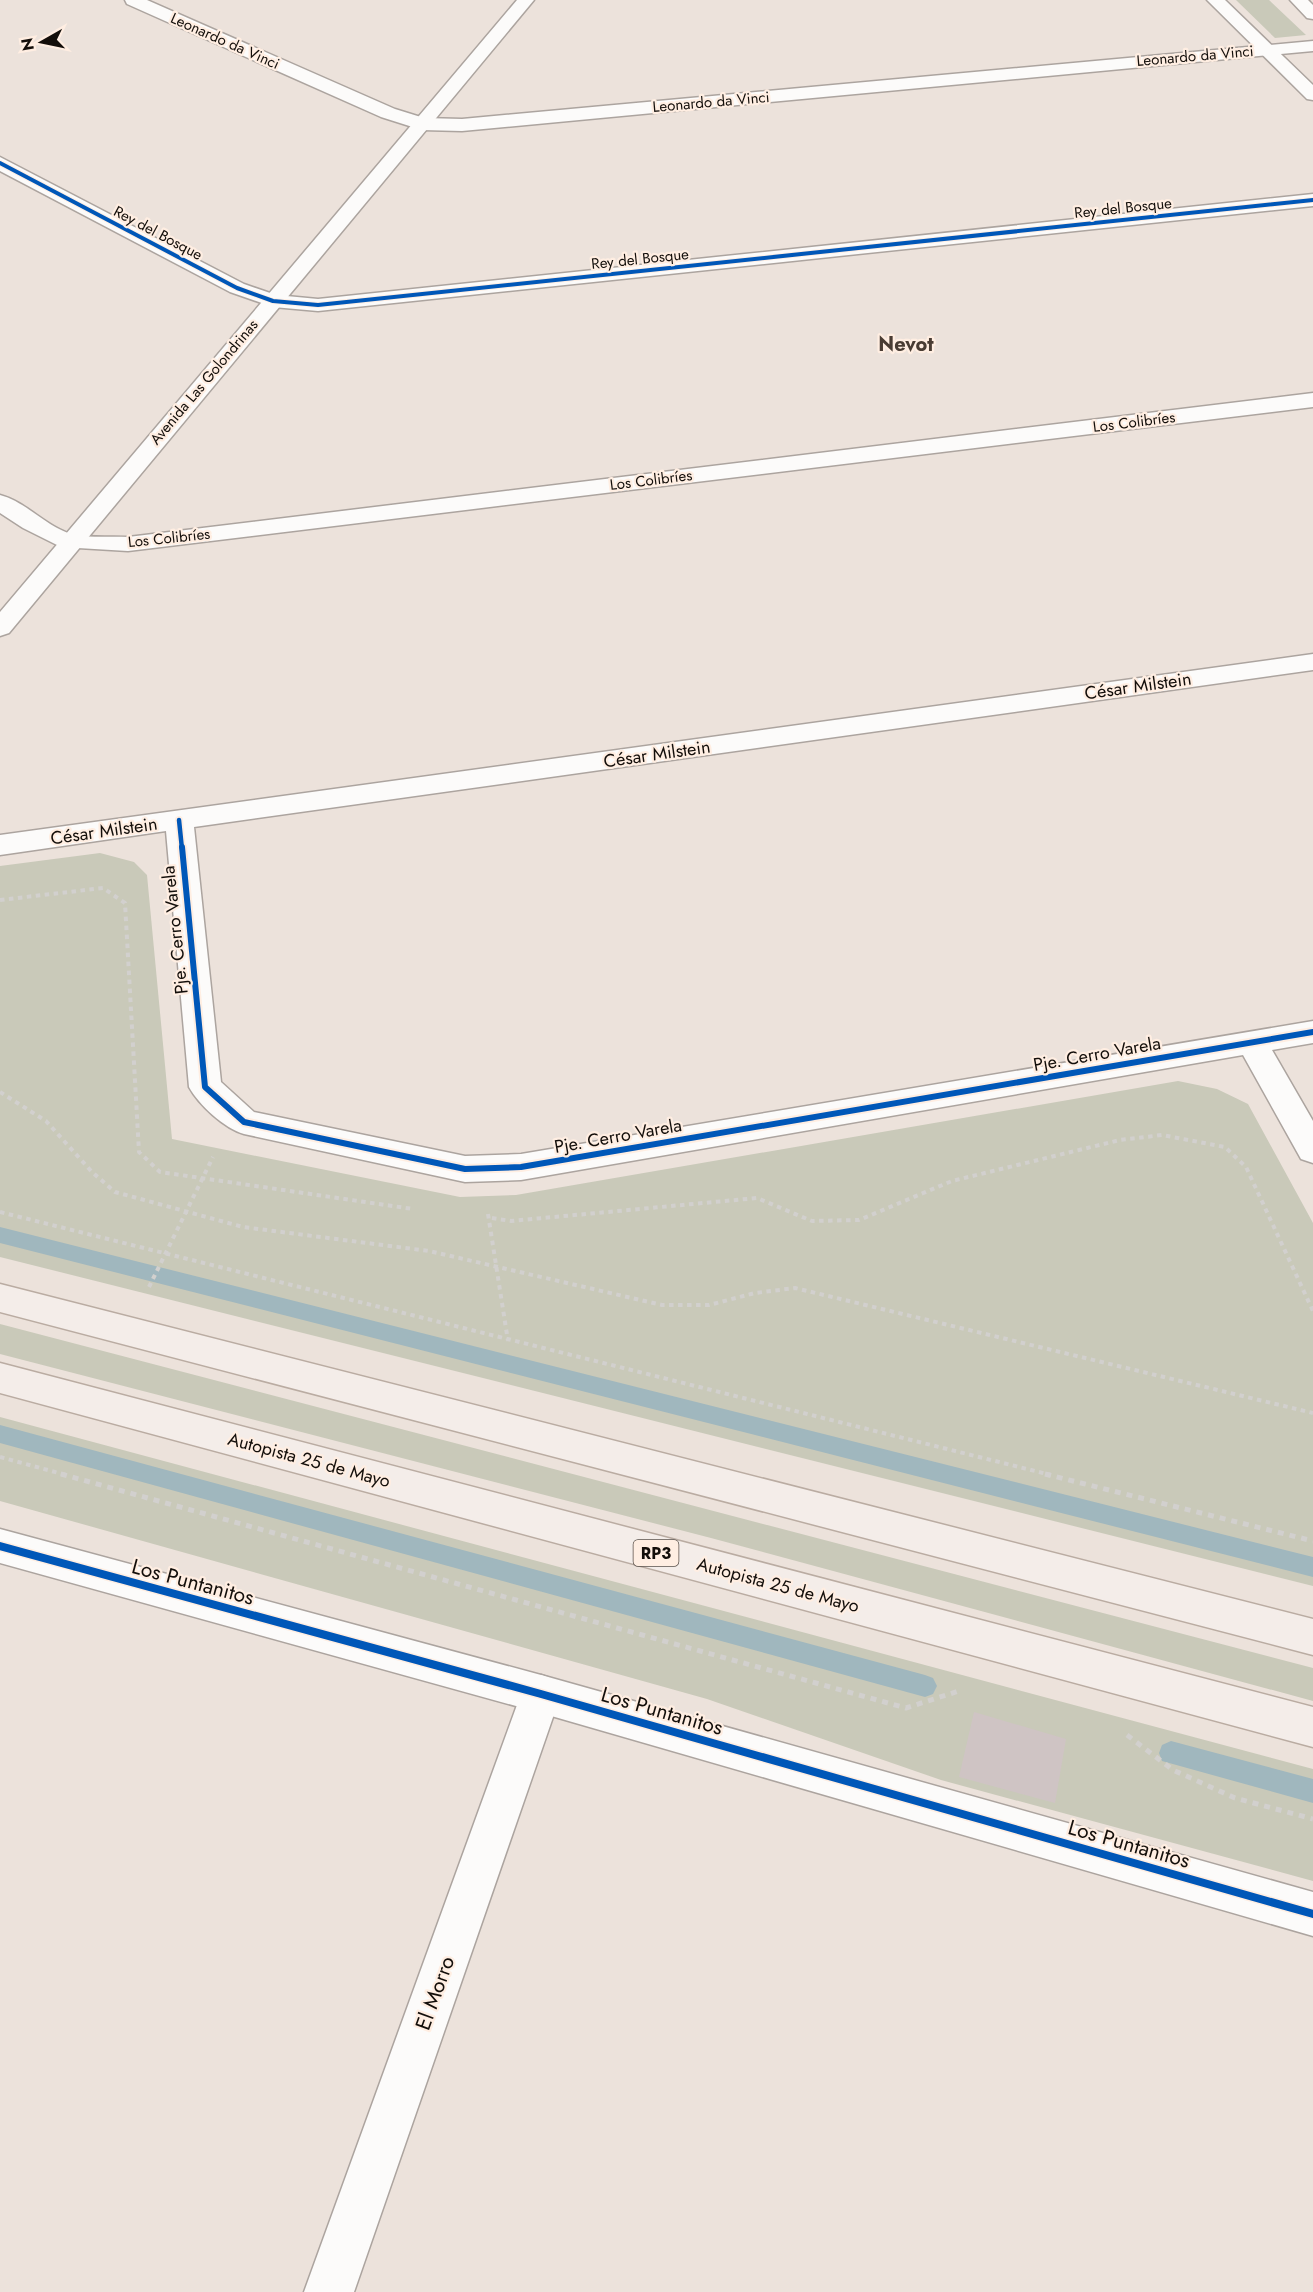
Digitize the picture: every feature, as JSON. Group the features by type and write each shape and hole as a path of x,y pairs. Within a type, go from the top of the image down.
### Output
{"main road":[{"path":"0,1298 1313,1637"},
{"name":"Autopista 25 de Mayo","path":"0,1378 1313,1727"}],"street":[{"name":"Leonardo da Vinci","path":"133,0 388,113 422,124 462,125 1313,46"},
{"name":"Avenida Las Golondrinas","path":"0,628 526,0"},
{"path":"1215,0 1313,95"},
{"path":"1298,0 1313,14"},
{"name":"Rey del Bosque","path":"0,163 237,288 273,301 318,305 1313,200"},
{"name":"Los Colibríes","path":"0,502 32,523 70,542 129,544 1313,400"},
{"name":"César Milstein","path":"0,845 1313,662"},
{"name":"Pje. Cerro Varela","path":"179,820 205,1087 244,1122 465,1169 521,1167 1313,1032"},
{"path":"1252,1043 1313,1150"},
{"name":"Los Puntanitos","path":"0,1546 541,1694 1313,1914"},
{"name":"El Morro","path":"329,2292 541,1694"}],"path":[{"path":"0,1092 46,1120 92,1172 115,1192 243,1227 429,1251 662,1305 710,1305 755,1293 795,1288 1313,1413"},
{"path":"148,1290 235,1113"},
{"path":"480,1169 508,1341"},
{"path":"0,1212 1313,1541"},
{"path":"0,1457 906,1708 964,1689"},
{"path":"1123,1731 1173,1770 1235,1798 1313,1819"}],"green space":[{"path":"1236,0 1269,0 1306,35 1275,38"},
{"path":"100,853 134,862 147,875 172,1139 460,1197 516,1195 1178,1081 1217,1089 1248,1104 1313,1223 1313,1586 0,1257 0,866"},
{"path":"0,1324 1313,1668 1313,1701 711,1538 0,1354"},
{"path":"0,1417 1313,1769 1313,1881 941,1780 707,1699 0,1501"}],"building":[{"path":"974,1712 1066,1739 1055,1803 959,1777"}],"waterway":[{"path":"0,1235 1313,1567"},
{"path":"0,1434 925,1686"},
{"path":"1171,1753 1313,1791"}],"cycle path":[{"path":"0,163 237,288 273,301 318,305 1313,200"},
{"path":"179,820 205,1087 244,1122 465,1169 521,1167 1313,1032"},
{"path":"0,1546 541,1694 1313,1914"}],"district":[{"name":"Nevot","path":"906,344"}]}
